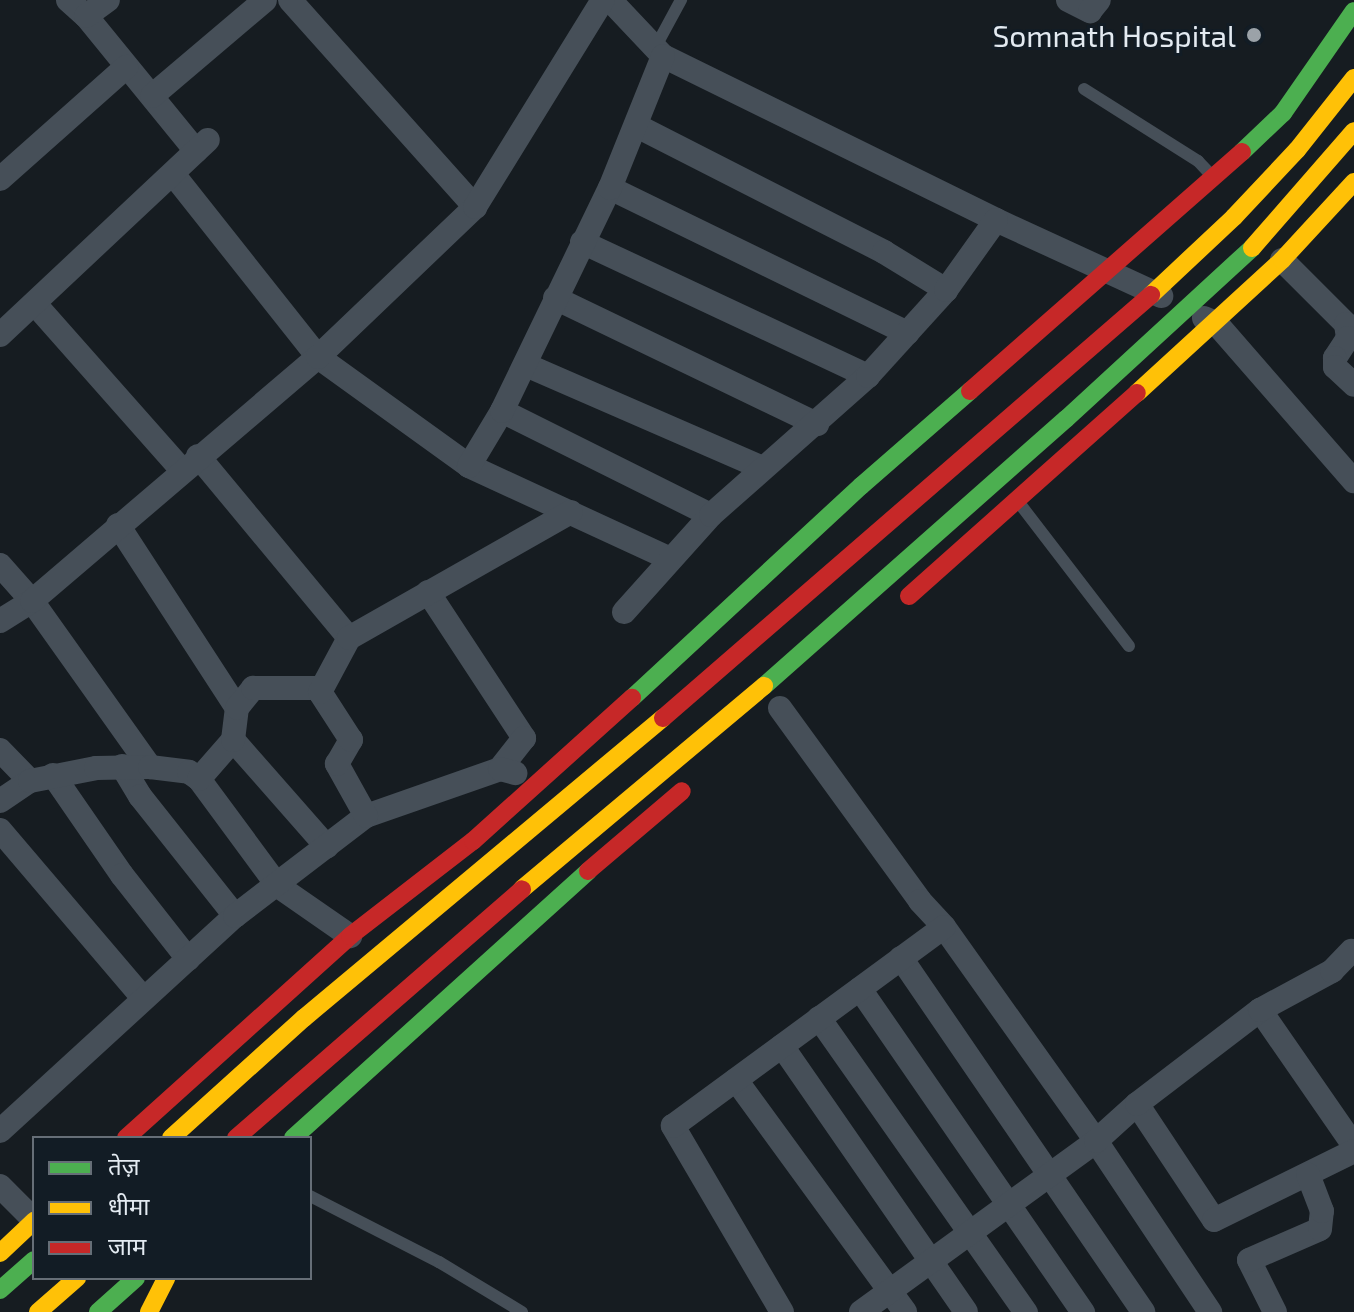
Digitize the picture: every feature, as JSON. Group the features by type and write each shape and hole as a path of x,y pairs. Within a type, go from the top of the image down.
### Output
{"main road":[{"path":"128,1136 350,936 544,780 861,486 1214,178 1283,113 1354,11"},
{"path":"173,1136 304,1018 711,678 1154,292 1234,217 1297,150 1354,78"},
{"path":"238,1136 534,880 842,627 1253,247 1354,131"},
{"path":"890,613 1216,323 1282,260 1354,182"},
{"path":"295,1136 552,902 696,780"},
{"path":"457,853 509,847"},
{"path":"0,1253 32,1222"},
{"path":"0,1290 32,1262"},
{"path":"38,1312 75,1280"},
{"path":"98,1312 134,1280"},
{"path":"149,1312 165,1280"}],"street":[{"path":"0,335 202,145 152,96 77,8 108,0"},
{"path":"152,96 265,0"},
{"path":"290,0 475,207"},
{"path":"0,621 32,601 190,463 318,357 475,207 603,0"},
{"path":"610,0 659,52 996,220 1111,271 1216,323 1354,481"},
{"path":"1068,0 1090,11 1099,0"},
{"path":"469,466 526,365 555,298 610,188 637,126 659,52"},
{"path":"0,179 126,67"},
{"path":"637,126 884,252 946,290"},
{"path":"173,174 318,357 469,466 670,559"},
{"path":"610,188 907,333"},
{"path":"624,612 711,515 868,376 946,290 996,220"},
{"path":"582,242 868,376"},
{"path":"1282,260 1346,324 1348,338 1335,358 1335,367 1354,385"},
{"path":"555,298 817,424"},
{"path":"35,304 190,463 349,638"},
{"path":"526,365 763,468"},
{"path":"502,411 711,515"},
{"path":"366,816 337,764 351,740 320,692 349,638 571,512"},
{"path":"118,525 237,708"},
{"path":"0,565 32,601 150,767"},
{"path":"0,1131 235,916 366,816 500,769 524,738 428,592"},
{"path":"199,779 233,740 237,708 258,685 322,688"},
{"path":"779,709 920,901 944,927 1096,1141 1210,1312"},
{"path":"233,740 327,847"},
{"path":"0,750 42,778 188,959"},
{"path":"122,766 140,796 235,916"},
{"path":"0,801 42,778 122,766 189,772 199,779 278,886 350,936"},
{"path":"500,769 544,780"},
{"path":"0,830 143,998"},
{"path":"782,1312 673,1126 944,927"},
{"path":"861,1312 1096,1141 1137,1104 1260,1010 1332,971 1353,950"},
{"path":"901,958 1143,1312"},
{"path":"860,989 1083,1312"},
{"path":"1137,1104 1214,1220 1354,1149 1260,1010"},
{"path":"819,1018 972,1231 1026,1312"},
{"path":"782,1046 966,1312"},
{"path":"736,1080 905,1312"},
{"path":"1275,1312 1249,1260 1320,1229 1322,1211 1308,1175"},
{"path":"0,1186 32,1218"}],"lane":[{"path":"659,52 681,0"},
{"path":"1084,89 1198,161 1214,178"},
{"path":"1018,501 1129,646"},
{"path":"312,1197 439,1262 522,1312"}],"traffic: fast":[{"path":"1242,152 1283,113 1354,11"},
{"path":"764,686 1066,419 1252,248"},
{"path":"632,698 861,486 970,391"},
{"path":"295,1136 588,871"},
{"path":"0,1290 32,1262"},
{"path":"98,1312 134,1280"}],"traffic: slow":[{"path":"1151,295 1234,217 1297,150 1354,78"},
{"path":"1252,248 1354,131"},
{"path":"1137,393 1282,260 1354,182"},
{"path":"522,889 764,686"},
{"path":"173,1136 304,1018 663,718"},
{"path":"0,1253 32,1223"},
{"path":"38,1312 75,1280"},
{"path":"149,1312 165,1280"}],"traffic: jam":[{"path":"970,391 1242,152"},
{"path":"663,718 1151,295"},
{"path":"909,596 1137,393"},
{"path":"128,1136 350,936 473,841 632,698"},
{"path":"588,871 682,791"},
{"path":"238,1136 522,889"}],"place":[{"name":"Somnath Hospital","path":"1254,35"}]}
